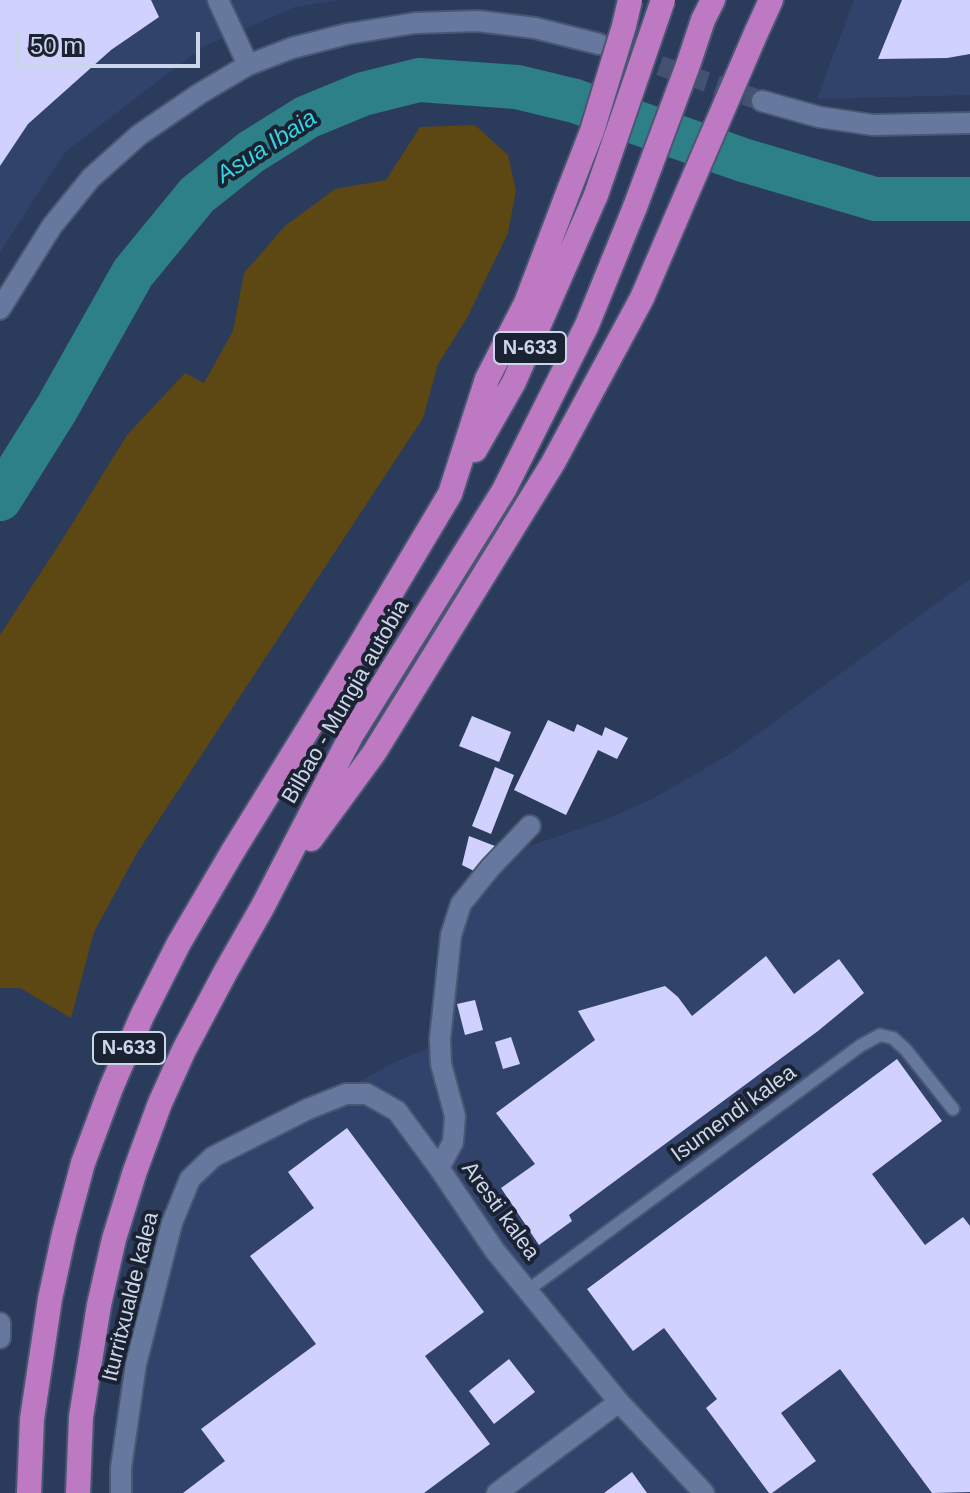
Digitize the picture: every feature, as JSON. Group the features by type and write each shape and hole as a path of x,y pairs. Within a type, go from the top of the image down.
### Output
{"highway":[{"path":"450,494 487,379 526,303 592,131 630,0"},
{"name":"N-633","path":"450,494 514,382 596,195 663,0"},
{"path":"263,906 374,753 553,463 642,298 771,0"},
{"name":"Bilbao - Mungia autobia","path":"78,1493 81,1417 99,1305 114,1239 160,1103 184,1050 351,736 504,490 587,325 635,207 708,7"},
{"name":"Bilbao - Mungia autobia","path":"29,1493 32,1419 50,1299 83,1163 111,1088 142,1016 179,943 450,494"}],"street":[{"path":"218,0 248,65"},
{"path":"0,309 52,226 91,178 139,135 248,65 292,48 347,34 415,23 478,21 535,28 599,44"},
{"path":"762,101 819,117 873,125 970,123"},
{"name":"Aresti kalea","path":"530,826 461,904 451,935 440,1039 441,1064 455,1116 453,1142 439,1168 495,1251 619,1402 704,1493"},
{"name":"Iturritxualde kalea","path":"121,1493 121,1468 136,1364 172,1223 190,1179 213,1157 308,1109 346,1094 367,1094 397,1111 439,1168"},
{"path":"0,1323 0,1338"},
{"path":"497,1493 619,1402"}],"lane":[{"name":"Isumendi kalea","path":"528,1290 860,1046 880,1035 893,1038 906,1050 953,1109"}],"shaded area":[{"path":"0,0 338,0 295,7 203,47 65,152 0,252"},
{"path":"854,0 970,0 970,95 817,99"},
{"path":"475,125 508,155 516,190 508,233 467,318 438,364 423,418 137,853 94,932 71,1018 20,988 0,988 0,635 127,435 185,373 204,383 233,331 244,273 285,226 335,189 386,180 420,127"},
{"path":"970,579 970,1493 121,1493 121,1468 190,1179 308,1109 397,1061 449,1039 462,926 480,894 524,848 599,822 652,799 730,754"}],"building":[{"path":"0,0 151,0 159,17 111,50 28,124 0,166"},
{"path":"902,0 970,0 970,54 947,58 878,59"},
{"path":"472,716 511,732 499,762 459,746"},
{"path":"548,720 574,732 577,724 602,736 605,727 628,738 617,759 598,750 566,815 514,790"},
{"path":"495,767 514,775 491,834 472,826"},
{"path":"469,836 495,846 474,871 462,865"},
{"path":"766,956 794,994 839,959 864,993 818,1031 569,1215 572,1221 539,1245 501,1188 535,1164 496,1113 595,1040 578,1011 665,986 692,1016"},
{"path":"475,1000 483,1030 465,1035 457,1004"},
{"path":"511,1037 520,1064 503,1069 495,1042"},
{"path":"897,1059 942,1121 872,1174 925,1245 963,1217 970,1226 970,1492 932,1493 840,1369 781,1413 816,1461 769,1493 706,1408 717,1399 664,1328 633,1351 587,1289"},
{"path":"347,1128 484,1312 425,1356 490,1444 424,1493 183,1493 225,1461 201,1429 316,1344 250,1256 314,1208 288,1172"},
{"path":"509,1359 535,1392 494,1424 469,1391"},
{"path":"632,1472 647,1493 604,1493"}],"waterway":[{"name":"Asua Ibaia","path":"0,499 57,408 133,273 197,195 251,152 307,117 363,94 419,80 517,87 575,101 743,160 875,199 970,199"}],"tunnel":[{"path":"603,46 762,101"}]}
